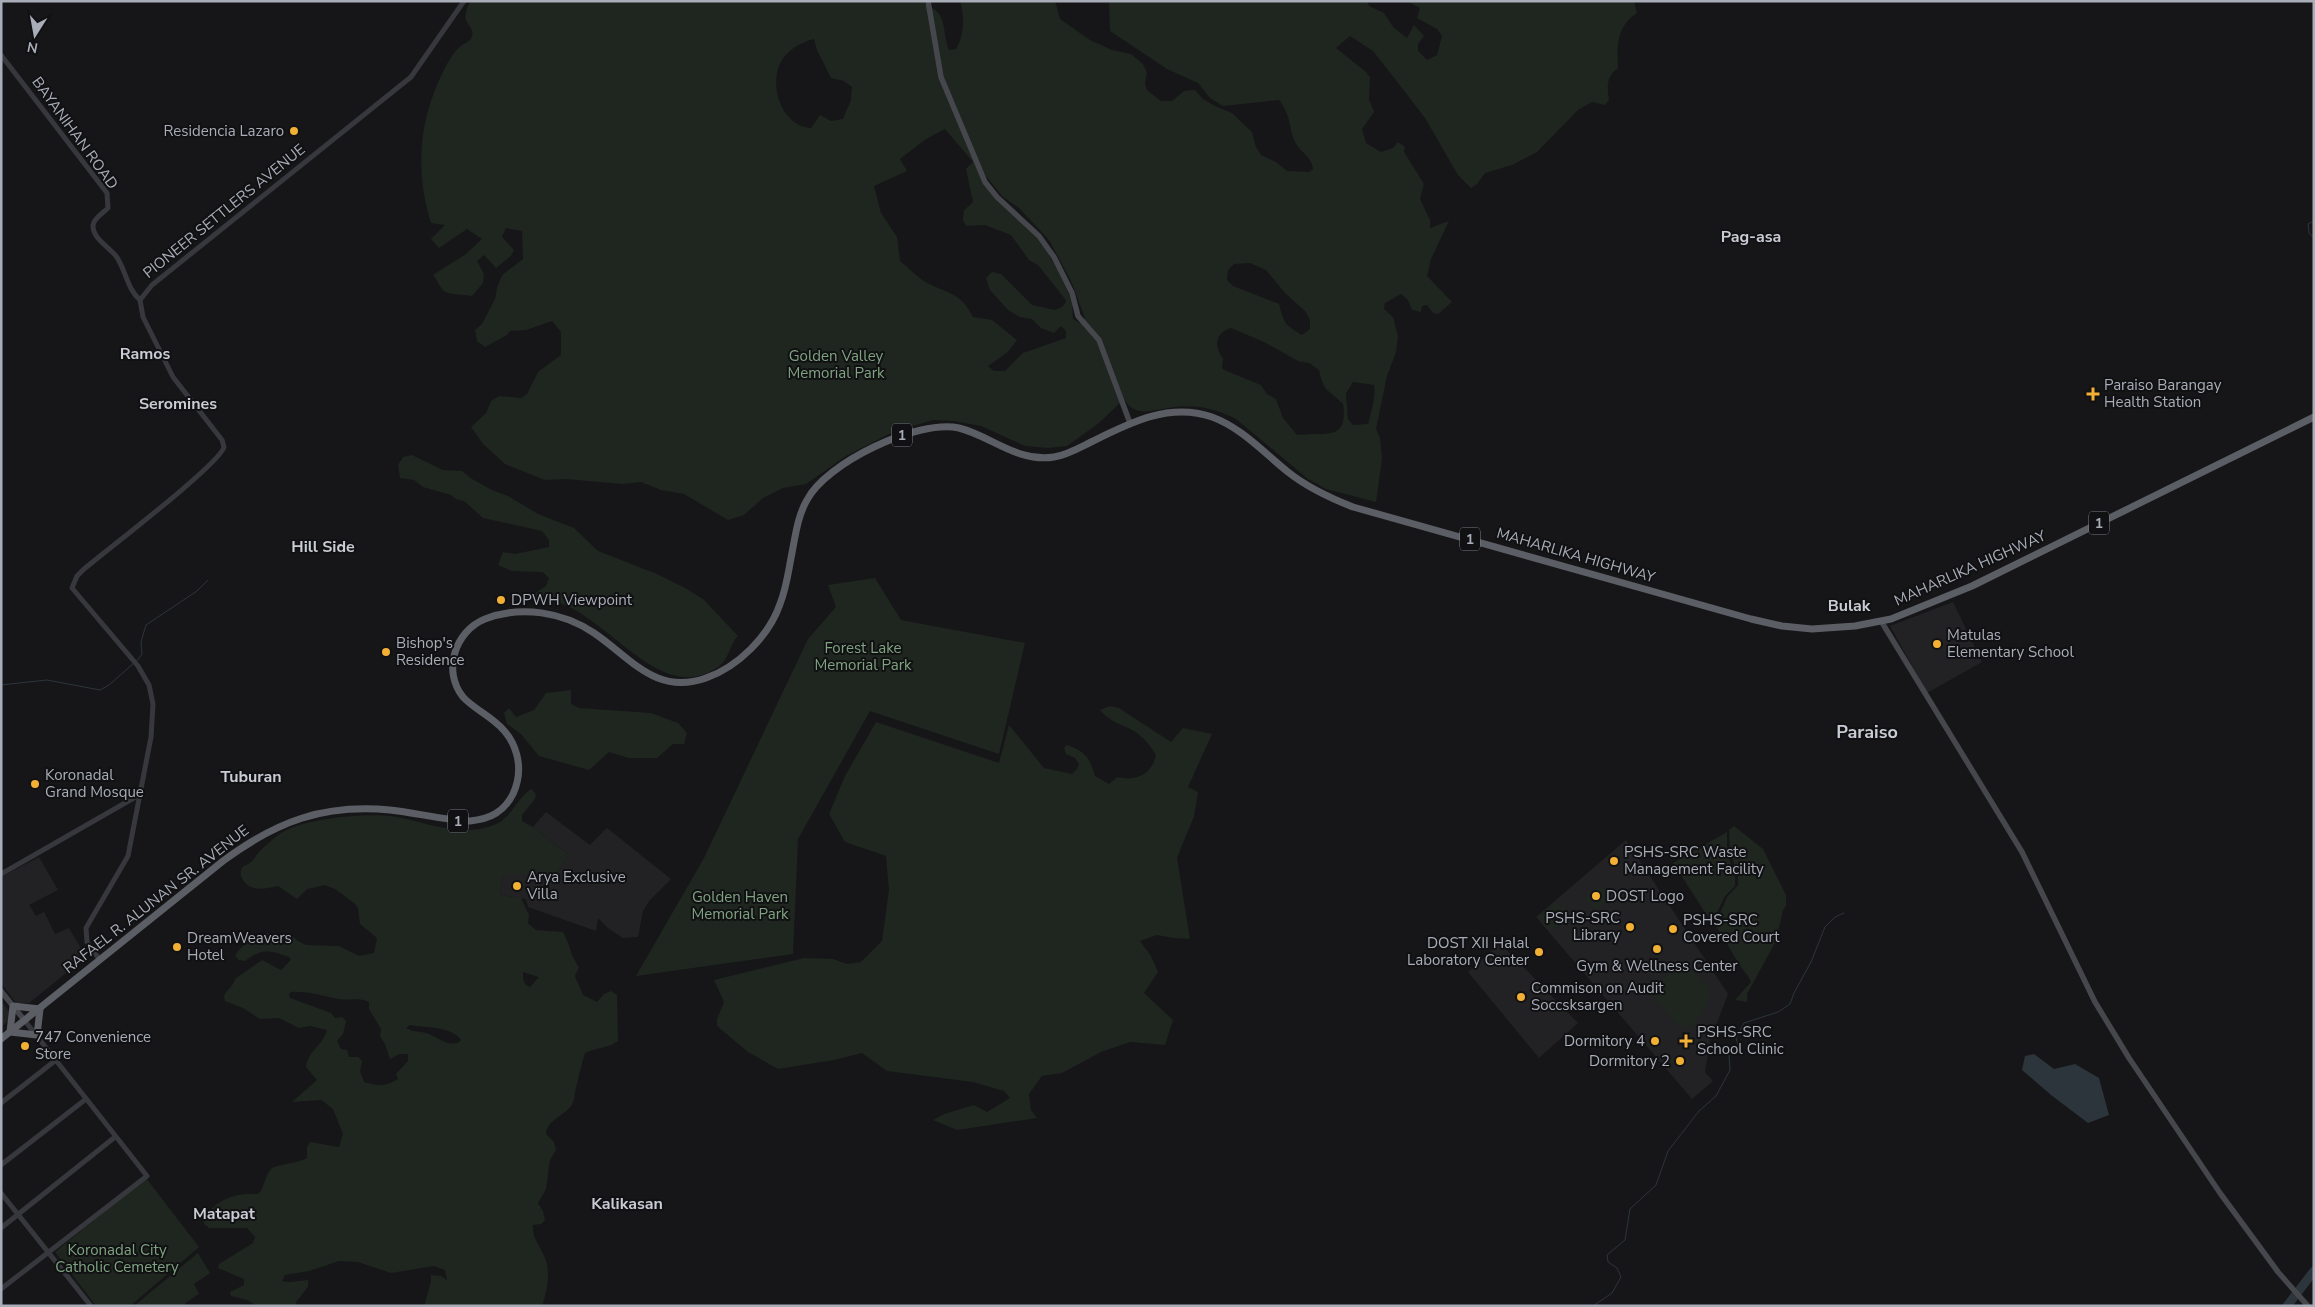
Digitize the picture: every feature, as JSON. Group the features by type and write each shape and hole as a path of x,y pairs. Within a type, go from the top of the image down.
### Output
{"highway":[{"name":"MAHARLIKA HIGHWAY","path":"788,574 801,514 807,498 816,486 848,462 894,437 939,427 959,428 1026,456 1045,458 1068,454 1130,423 1170,412 1213,417 1239,432 1306,485 1338,501 1744,617 1782,626 1812,629 1848,627 1881,622 1922,608 1972,586 2314,417"},
{"name":"RAFAEL R. ALUNAN SR. AVENUE","path":"1,1039 239,850 264,833 292,820 327,811 365,808 470,821 481,820 499,812 511,798 517,782 519,768 517,752 503,728 463,696 455,681 453,667 457,645 466,632 476,623 492,617 516,612 540,613 566,618 592,632 650,676 667,682 691,682 707,678 723,670 744,655 755,644 777,612 788,574"},
{"path":"13,1006 40,1009 37,1035 10,1032 13,1006"}],"main road":[{"path":"928,1 941,77 986,182 997,197 1029,225 1051,252 1072,293 1078,316 1099,340 1130,423"},
{"path":"1881,622 2022,852 2095,1002 2129,1058 2220,1193 2292,1288 2308,1306"},
{"path":"1,991 25,1021"}],"street":[{"name":"PIONEER SETTLERS AVENUE","path":"100,960 87,942 86,928 126,863 151,737 153,704 149,685 138,666 72,588 75,580 87,566 207,467 222,453 224,447 222,440 173,377 142,317 140,300 152,285 411,77 464,1"},
{"name":"BAYANIHAN ROAD","path":"1,55 107,193 108,208 96,219 93,230 122,265 133,293 140,300"},
{"path":"1,874 139,795"},
{"path":"1,1288 147,1176 25,1021"},
{"path":"1,1103 56,1060"},
{"path":"1,1165 86,1099"},
{"path":"1,1228 115,1137"},
{"path":"1,1193 91,1306"}],"shaded area":[{"name":"Matulas Elementary School","path":"1953,602 1982,662 1927,693 1890,626"},
{"path":"546,812 590,845 607,828 671,879 650,900 643,911 638,937 623,938 609,929 598,918 596,931 528,907 526,899 500,895 503,874 556,874 569,855 533,827"},
{"path":"1626,840 1728,994 1710,1041 1705,1072 1713,1081 1692,1099 1536,917"},
{"path":"39,857 58,890 29,905 36,916 44,912 55,934 69,928 86,957 29,1003 16,1003 1,983 1,877"},
{"name":"Commison on Audit Soccsksargen","path":"1500,943 1578,1023 1539,1058 1468,972"},
{"path":"1,1001 9,1011 8,1021 1,1027"},
{"path":"2034,1054 2054,1069 2075,1064 2099,1078 2109,1115 2088,1123 2051,1095 2022,1070 2025,1056"}],"green space":[{"name":"Golden Valley Memorial Park","path":"470,1 924,1 925,4 938,12 941,17 949,50 956,49 962,32 963,19 960,1 1055,1 1060,19 1090,40 1112,50 1131,54 1143,64 1147,73 1145,83 1147,90 1161,101 1172,101 1184,91 1195,90 1203,99 1232,113 1252,132 1256,147 1261,155 1276,162 1287,171 1309,172 1313,169 1312,165 1295,142 1288,117 1279,100 1223,106 1210,98 1198,83 1167,69 1110,31 1109,1 1367,1 1369,6 1384,13 1393,27 1407,38 1414,25 1424,36 1418,44 1418,51 1427,60 1437,55 1442,36 1437,29 1417,18 1420,8 1407,1 1634,1 1637,13 1630,18 1621,31 1618,45 1618,68 1609,78 1609,100 1605,105 1592,102 1578,110 1537,152 1512,165 1485,173 1477,184 1471,188 1458,175 1425,118 1373,51 1350,36 1336,48 1370,77 1369,99 1374,112 1362,129 1366,143 1381,152 1393,148 1398,142 1405,147 1404,152 1424,184 1420,199 1430,220 1430,228 1449,221 1431,259 1427,276 1452,302 1438,314 1433,313 1427,305 1422,306 1421,312 1412,310 1408,300 1401,294 1385,303 1384,309 1393,317 1398,336 1396,352 1387,376 1376,429 1380,438 1382,459 1376,502 1326,489 1308,479 1236,419 1228,415 1192,406 1138,411 1128,405 1124,399 1099,423 1067,446 1048,448 1025,446 981,426 954,421 933,420 893,432 846,456 806,484 783,488 763,498 744,515 728,520 684,494 661,490 641,482 622,484 566,479 545,480 505,464 483,444 471,427 486,413 491,401 499,396 521,398 527,394 538,372 561,355 561,332 552,321 526,330 510,331 507,335 485,347 477,341 475,330 482,324 495,299 502,275 523,259 522,231 506,228 502,237 514,250 511,256 496,268 484,255 477,261 484,274 483,283 472,296 446,292 433,275 466,254 482,239 467,229 439,248 431,239 445,225 431,223 422,182 422,142 430,103 447,64 454,53 472,37 472,29 466,17","holes":["814,39 817,50 831,78 844,81 852,87 851,100 843,119 831,121 820,115 811,128 801,126 785,112 777,92 778,70 788,52 800,44","945,129 973,162 966,169 973,202 964,210 963,220 966,226 985,225 1011,235 1029,260 1038,265 1066,302 1062,307 1055,310 1032,305 1001,274 992,272 986,278 990,290 1008,310 1020,317 1032,319 1041,328 1054,333 1061,326 1066,331 1066,338 1023,353 1005,371 994,371 988,366 1008,352 1017,340 992,320 973,317 958,297 924,281 900,261 897,237 881,213 874,186 907,171 900,159 926,139","981,170 1003,197 1019,208 1049,240 1071,281 1085,318 1080,323 1073,319 1072,302 1054,263 1043,245 1034,233 1003,206 990,191","1250,263 1266,270 1285,293 1306,312 1310,320 1310,329 1302,335 1286,323 1279,304 1233,286 1227,280 1228,270 1234,264","1231,328 1264,342 1298,361 1309,363 1319,370 1327,390 1343,404 1342,426 1328,434 1297,435 1283,418 1276,399 1267,394 1261,385 1222,368 1223,358 1217,345 1219,336","1353,382 1374,385 1374,399 1368,424 1353,425 1348,419 1346,393"]},
{"path":"412,455 443,470 462,471 472,479 508,496 538,514 574,528 598,551 657,574 703,599 738,636 725,660 718,667 695,677 672,675 649,664 581,614 559,603 536,600 534,594 546,586 549,578 543,572 512,571 498,565 503,552 515,554 549,547 549,540 542,531 483,518 464,501 423,487 414,480 400,478 398,465 403,457"},
{"name":"Forest Lake Memorial Park","path":"875,578 901,620 1025,643 999,754 870,711 798,839 793,954 636,976 704,858 808,639 836,607 828,585"},
{"path":"571,690 571,704 579,708 651,713 678,723 687,733 684,744 673,744 657,758 629,758 609,752 589,770 539,756 521,734 507,724 504,713 509,708 516,717 534,710 546,693"},
{"path":"1110,706 1119,708 1171,742 1183,728 1212,734 1188,787 1198,792 1194,816 1177,858 1190,939 1157,935 1140,941 1151,956 1158,972 1144,993 1173,1020 1165,1045 1130,1042 1101,1052 1062,1073 1042,1076 1029,1094 1031,1110 1037,1118 957,1130 933,1120 944,1114 974,1105 987,1112 1010,1098 1004,1091 973,1082 887,1071 862,1053 834,1060 778,1069 748,1052 717,1026 717,1019 724,1002 714,980 804,958 833,959 847,964 861,962 882,941 889,890 886,856 845,842 829,814 845,776 876,722 999,763 1009,725 1044,768 1072,774 1077,769 1079,764 1075,758 1066,754 1064,748 1067,745 1086,756 1095,776 1109,784 1117,777 1137,777 1147,772 1154,762 1156,755 1137,733 1112,720 1100,710"},
{"path":"531,789 536,794 535,799 522,815 522,821 533,827 569,855 556,874 503,874 500,895 521,898 529,915 528,923 536,930 563,932 573,958 579,967 575,976 583,995 597,1002 604,994 611,991 617,995 618,1041 585,1053 573,1103 547,1129 546,1134 554,1142 556,1150 550,1160 546,1189 538,1203 543,1211 545,1220 541,1224 533,1225 535,1238 548,1269 547,1288 542,1306 424,1306 431,1282 431,1275 441,1276 447,1280 445,1270 434,1266 391,1273 358,1262 339,1261 309,1271 285,1275 282,1281 308,1280 308,1287 296,1302 297,1306 257,1306 247,1300 231,1296 230,1292 244,1285 244,1279 218,1268 219,1264 253,1243 255,1237 247,1228 209,1228 204,1224 203,1219 220,1202 242,1194 258,1194 271,1169 307,1158 307,1147 310,1142 339,1147 343,1134 333,1109 321,1100 292,1102 317,1080 306,1067 310,1056 325,1036 327,1030 310,1026 299,1028 279,1018 260,1019 243,1008 225,1001 224,996 235,979 262,960 281,970 291,960 289,957 266,951 256,954 245,961 239,960 235,956 247,943 267,933 273,934 279,939 291,935 306,945 339,946 359,956 374,953 377,938 360,924 358,908 354,903 335,889 325,885 307,889 297,899 278,886 263,889 254,888 246,884 241,877 242,868 250,863 260,851 281,833 305,823 370,815 397,817 457,830 482,829 494,825 505,818","holes":["523,972 539,977 530,987 523,979","291,992 303,992 338,999 369,1002 369,1009 381,1029 380,1036 390,1059 399,1054 408,1054 408,1061 396,1074 398,1079 381,1085 364,1082 360,1071 362,1061 358,1057 349,1057 347,1050 341,1049 337,1041 343,1034 346,1021 342,1017 335,1018 331,1013 290,998 289,994","410,1025 438,1028 457,1035 461,1040 458,1043 450,1043 429,1034 406,1028"]},
{"path":"1734,826 1763,849 1786,895 1786,906 1783,910 1776,941 1747,994 1747,1002 1735,1000 1751,982 1715,925 1727,897 1738,885 1738,874 1730,852 1729,830"},
{"path":"1727,832 1727,853 1735,876 1735,886 1725,896 1712,923 1673,863"},
{"path":"1600,884 1612,897 1596,910 1585,898"},
{"path":"1556,901 1569,916 1551,932 1538,917"},
{"path":"1684,961 1708,988 1710,994 1709,1000 1695,1023 1687,1028 1678,1025 1648,991"},
{"name":"Koronadal City Catholic Cemetery","path":"146,1178 199,1247 130,1306 96,1306 55,1252"},
{"path":"198,1253 210,1273 194,1284 199,1294 185,1303 186,1306 134,1306"}],"waterway":[{"path":"2314,221 2308,224 2309,233 2314,238"},
{"path":"137,661 142,654 141,642 146,625 197,591 208,580"},
{"path":"1,685 47,680 100,690 109,685 134,663"},
{"path":"1593,1306 1612,1293 1621,1277 1617,1268 1608,1262 1607,1255 1625,1240 1630,1209 1656,1185 1668,1151 1699,1111 1716,1096 1730,1070 1729,1055 1738,1045 1736,1038 1744,1023 1778,1012 1790,1004 1811,962 1825,927 1835,917 1844,913"},
{"path":"2287,1306 2314,1271"}],"place":[{"name":"Residencia Lazaro","path":"294,131"},
{"name":"Paraiso Barangay Health Station","path":"2093,394"},
{"name":"DPWH Viewpoint","path":"501,600"},
{"name":"Matulas Elementary School","path":"1937,644"},
{"name":"Bishop's Residence","path":"386,652"},
{"name":"Koronadal Grand Mosque","path":"35,784"},
{"name":"PSHS-SRC Waste Management Facility","path":"1614,861"},
{"name":"Arya Exclusive Villa","path":"517,886"},
{"name":"DOST Logo","path":"1596,896"},
{"name":"PSHS-SRC Library","path":"1630,927"},
{"name":"PSHS-SRC Covered Court","path":"1673,929"},
{"name":"DreamWeavers Hotel","path":"177,947"},
{"name":"Gym & Wellness Center","path":"1657,949"},
{"name":"DOST XII Halal Laboratory Center","path":"1539,952"},
{"name":"Commison on Audit Soccsksargen","path":"1521,997"},
{"name":"Dormitory 4","path":"1655,1041"},
{"name":"PSHS-SRC School Clinic","path":"1686,1041"},
{"name":"747 Convenience Store","path":"25,1046"},
{"name":"Dormitory 2","path":"1680,1061"}],"district":[{"name":"Pag-asa","path":"1751,236"},
{"name":"Ramos","path":"145,353"},
{"name":"Seromines","path":"178,403"},
{"name":"Hill Side","path":"323,546"},
{"name":"Bulak","path":"1849,605"},
{"name":"Paraiso","path":"1867,732"},
{"name":"Tuburan","path":"251,776"},
{"name":"Kalikasan","path":"627,1203"},
{"name":"Matapat","path":"224,1213"}],"park label":[{"name":"Golden Haven Memorial Park","path":"740,906"}]}
